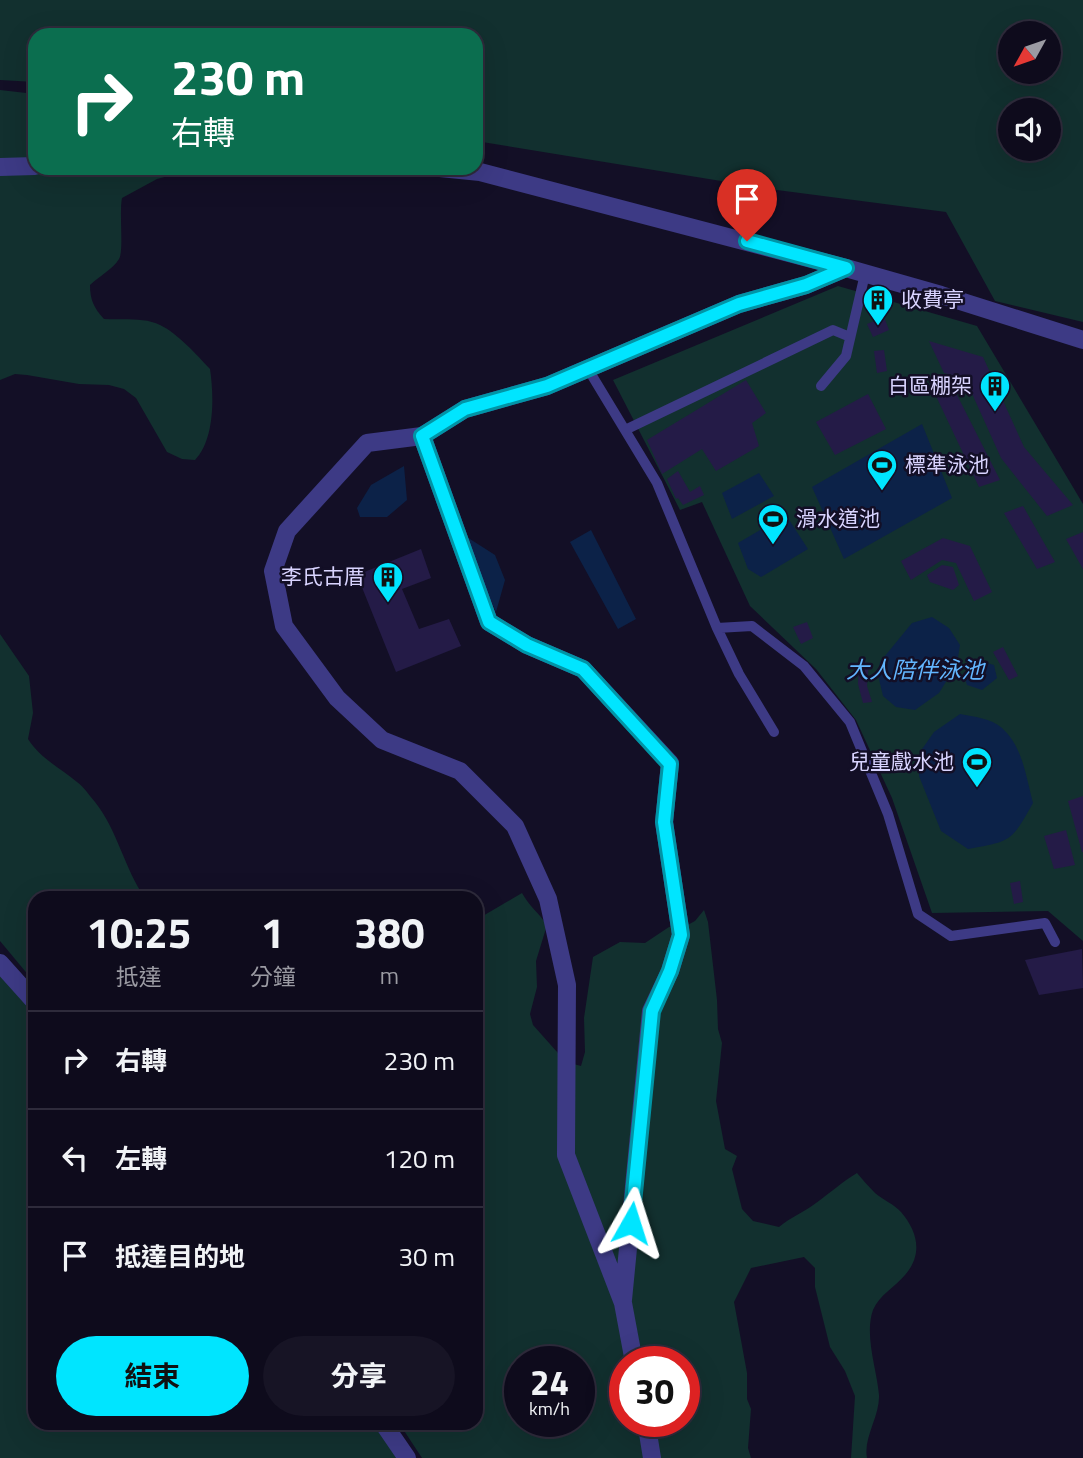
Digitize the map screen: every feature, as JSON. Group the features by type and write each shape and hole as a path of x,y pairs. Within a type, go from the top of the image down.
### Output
{"street":[{"path":"0,167 28,166"},
{"path":"483,173 846,268 1083,340"},
{"path":"631,1346 623,1303 566,1155 566,985 548,899 515,826 460,771 382,740 337,698 284,626 272,571 286,531 367,443 422,436 465,409 547,386 739,304 806,285 846,268"},
{"path":"422,436 489,622 527,645 583,669 670,764 664,822 681,935 670,971 652,1011 623,1303"},
{"path":"0,963 28,994"},
{"path":"388,1430 407,1458"},
{"path":"649,1437 652,1458"}],"lane":[{"path":"821,386 846,356 865,274"},
{"path":"625,430 833,330 850,337"},
{"path":"588,369 657,483 717,628 739,674 774,733"},
{"path":"717,628 752,626 804,666 849,722 888,814 918,914 951,936 1045,923 1055,942"}],"green space":[{"path":"0,0 1083,0 1083,322 995,301 946,212 777,190 483,142 483,28 28,28 28,82 0,80"},
{"path":"0,90 28,93 28,175 172,175 157,179 122,198 119,259 90,285 91,295 93,304 104,319 154,322 180,339 210,369 210,429 202,451 195,460 182,459 167,452 136,398 124,389 15,374 0,380"},
{"path":"838,286 977,326 1083,504 1083,941 1048,911 932,913 892,798 856,720 816,669 750,606 702,502 680,510 613,380"},
{"path":"0,634 29,676 33,713 28,739 44,757 82,786 95,802 110,825 141,891 28,891 28,975 0,941"},
{"path":"522,893 547,925 536,961 537,987 530,1014 533,1025 566,1062 581,1066 585,1052 584,1018 593,957 620,942 645,943 669,927 682,928 695,921 704,910 708,922 718,1029 722,1043 716,1101 725,1149 737,1156 732,1169 742,1209 753,1221 779,1227 857,1173 875,1193 901,1212 911,1227 916,1251 911,1267 879,1300 871,1320 870,1341 879,1403 867,1443 867,1458 851,1458 855,1396 845,1371 830,1347 815,1287 815,1268 804,1257 751,1268 734,1302 747,1373 747,1399 751,1409 748,1448 751,1458 422,1458 404,1430 483,1430 483,916"},
{"path":"0,954 28,988 28,1430 390,1430 401,1458 0,1458"}],"water":[{"name":"標準泳池","path":"922,424 952,498 844,559 812,487"},
{"path":"404,466 407,500 387,517 360,517 357,508 371,485"},
{"name":"滑水道池","path":"759,473 774,496 732,519 722,493"},
{"name":"滑水道池","path":"786,515 808,549 761,577 748,569 738,543"},
{"path":"591,530 636,619 618,629 570,542"},
{"path":"459,532 495,555 505,580 496,612"},
{"name":"大人陪伴泳池","path":"932,617 949,628 960,645 957,664 939,693 915,710 896,707 883,696 878,675 880,662 912,623"},
{"path":"984,662 994,665 997,678 982,690 967,685 964,676 971,668"},
{"name":"兒童戲水池","path":"960,714 993,722 1009,736 1023,763 1033,803 1020,826 1009,838 968,849 941,831 919,776 920,752 934,732"}],"building":[{"name":"收費亭","path":"884,317 889,330 873,337 867,324"},
{"name":"白區棚架","path":"929,341 983,357 1024,447 1073,505 1047,516 1001,458 965,378 944,373"},
{"path":"884,350 887,371 877,373 874,351"},
{"path":"746,380 766,413 752,423 759,446 716,471 702,449 662,474 647,440"},
{"path":"954,389 1000,480 979,487 936,396"},
{"path":"868,394 886,429 835,455 816,422"},
{"path":"678,471 690,492 700,486 704,495 683,505 676,499 667,479"},
{"path":"1023,506 1055,562 1037,569 1004,513"},
{"path":"1083,532 1083,569 1066,539"},
{"path":"943,538 970,546 992,592 974,601 956,563 942,560 911,580 901,561"},
{"name":"李氏古厝","path":"421,549 431,578 402,589 419,629 449,619 461,646 396,672 357,575"},
{"path":"942,565 953,567 959,585 953,590 930,582 927,575"},
{"path":"807,622 813,638 801,644 793,627"},
{"path":"1003,647 1018,676 1009,680 993,652"},
{"path":"859,661 869,663 867,686 872,702 863,703 858,684"},
{"path":"1083,796 1083,852 1082,852 1068,801"},
{"path":"1066,830 1075,865 1054,869 1044,836"},
{"path":"1020,881 1023,902 1014,904 1010,883"},
{"path":"1082,949 1083,988 1039,995 1025,960"}],"place":[{"name":"收費亭","path":"878,327"},
{"name":"白區棚架","path":"995,413"},
{"name":"標準泳池","path":"882,492"},
{"name":"滑水道池","path":"773,546"},
{"name":"李氏古厝","path":"388,604"},
{"name":"兒童戲水池","path":"977,789"}],"route":[{"path":"631,1223 652,1011 670,971 681,935 664,822 670,764 583,669 527,645 489,622 422,436 465,409 547,386 739,304 806,285 846,268 747,241"}]}
